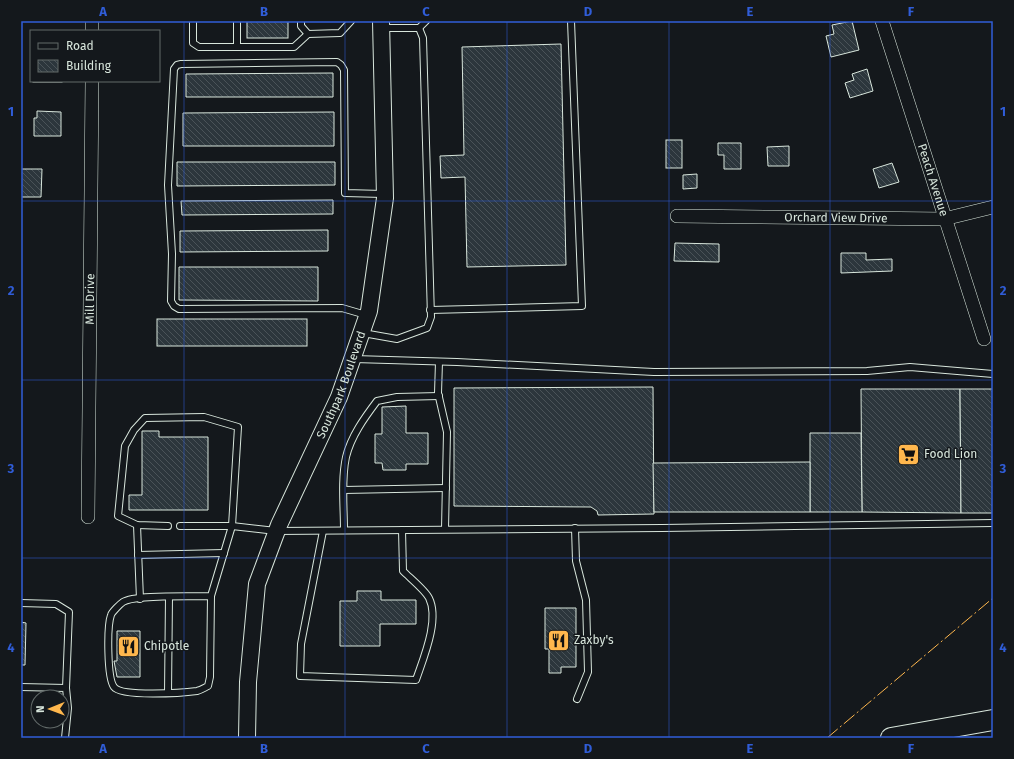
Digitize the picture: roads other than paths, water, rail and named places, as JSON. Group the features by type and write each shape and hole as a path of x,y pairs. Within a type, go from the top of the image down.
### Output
{"main road":[{"path":"891,738 993,720"}],"street":[{"name":"Peach Avenue","path":"882,21 944,219 984,339"},
{"name":"Southpark Boulevard","path":"246,738 248,682 257,584 276,531 339,397 367,315 385,194 381,24"},
{"name":"Mill Drive","path":"88,517 92,82"},
{"name":"Orchard View Drive","path":"677,216 944,219 993,207"}],"lane":[{"path":"193,21 193,43 199,47 294,47 308,34 340,33 351,21"},
{"path":"237,21 237,47"},
{"path":"301,21 301,26 308,34"},
{"path":"419,28 426,21"},
{"path":"430,310 582,306 571,21"},
{"path":"381,24 419,28"},
{"path":"361,332 397,339 427,328 431,317 423,38 419,28"},
{"path":"367,315 342,308 179,309 174,306 171,301 172,254 168,184 174,69 177,65 181,64 337,62 344,70 345,193 385,194"},
{"path":"352,359 654,372 867,371 910,367 993,374"},
{"path":"439,362 439,396 447,432 445,529"},
{"path":"344,530 346,456 362,422 377,401 397,397 439,396"},
{"path":"168,526 137,525 118,516 125,446 134,430 145,418 204,417 238,427 232,526 211,596 210,677 208,686 198,691 168,693 122,693 114,688 109,678 108,645 111,614 124,601 169,597 211,596"},
{"path":"344,490 446,488"},
{"path":"180,526 232,526 276,531 993,523"},
{"path":"137,525 140,599"},
{"path":"575,528 576,561 586,600 588,664 588,672 577,699"},
{"path":"323,530 301,644 300,676 416,680 430,637 433,615 429,598 403,572 402,530"},
{"path":"138,555 224,553"},
{"path":"168,693 169,597"},
{"path":"21,603 56,604 69,612 66,688 68,708 65,738"},
{"path":"21,687 66,688"}],"place":[{"name":"Food Lion","path":"909,454"},
{"name":"Zaxby's","path":"559,640"},
{"name":"Chipotle","path":"129,646"}]}
